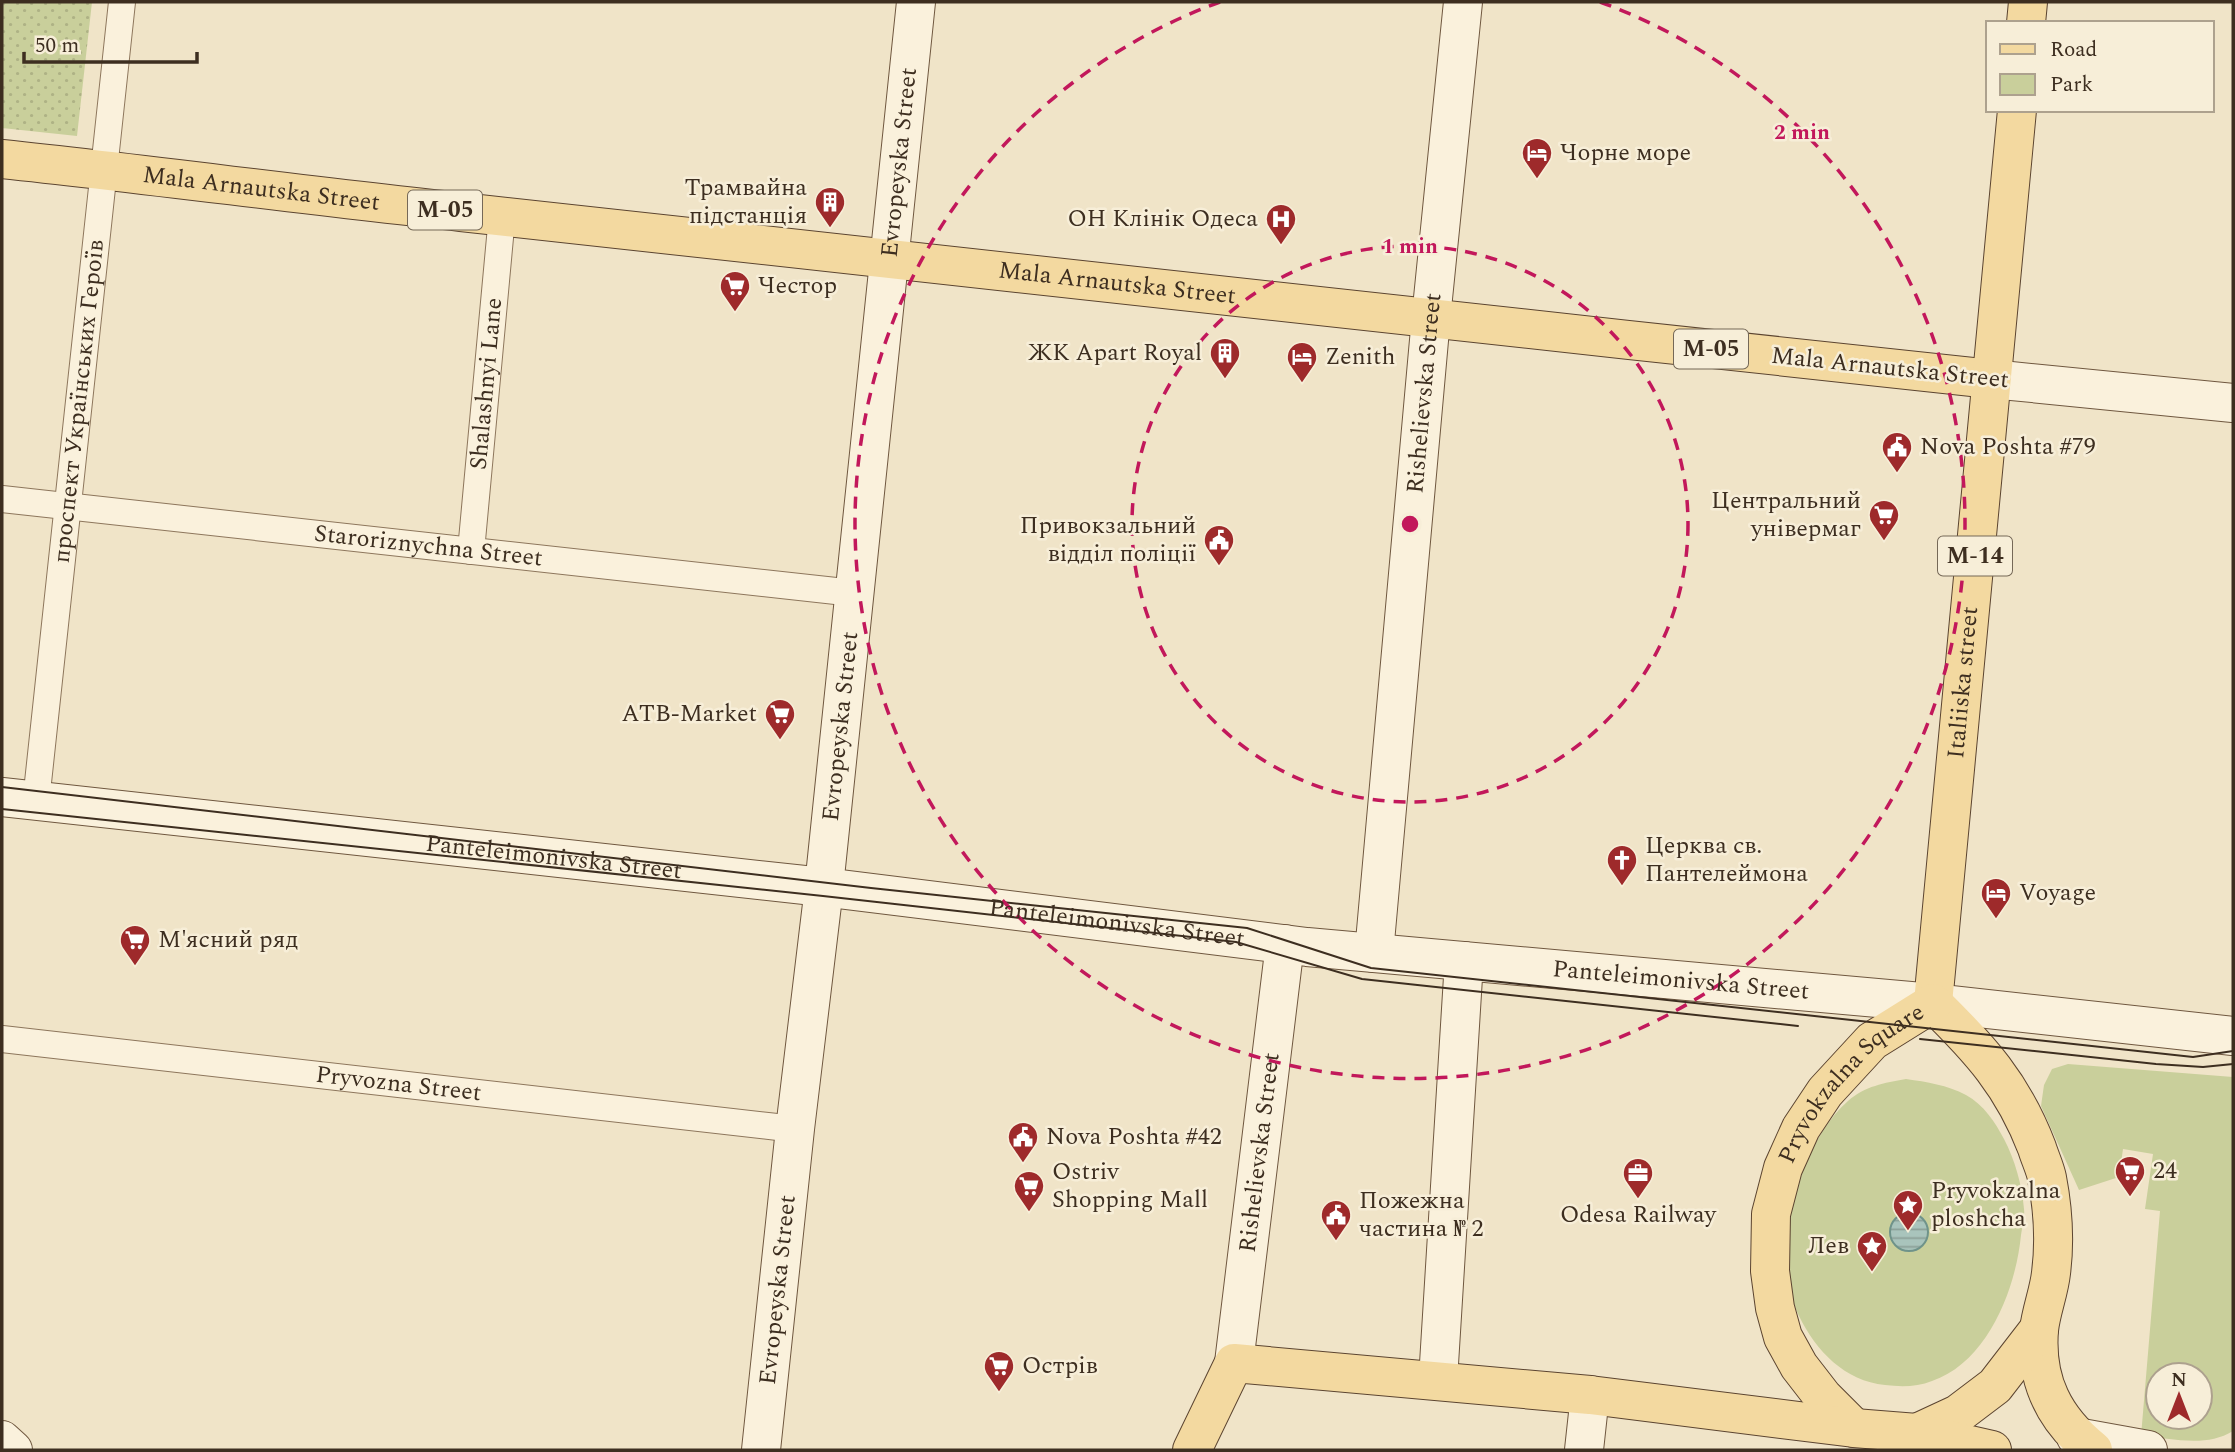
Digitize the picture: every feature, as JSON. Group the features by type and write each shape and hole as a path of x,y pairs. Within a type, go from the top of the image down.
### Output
{"main road":[{"name":"Evropeyska Street","path":"761,1450 916,2"},
{"name":"Rishelievska Street","path":"1374,953 1431,318 1463,2"},
{"path":"2026,21 2028,2"},
{"name":"Italiiska street","path":"1933,1003 2017,112"},
{"name":"Mala Arnautska Street","path":"2,159 1431,318 2233,403"},
{"name":"Panteleimonivska Street","path":"19,799 823,887 1285,944 1933,1003 2233,1036"},
{"name":"Rishelievska Street","path":"1234,1363 1285,944"},
{"path":"1438,1380 1464,961"},
{"name":"Pryvokzalna Square","path":"1854,1428 1822,1397 1798,1366 1783,1337 1775,1308 1770,1271 1771,1214 1783,1168 1801,1128 1825,1093 1872,1041 1933,1003 1977,1046 2006,1084 2029,1126 2047,1175 2054,1223 2051,1273 2039,1329 2042,1376 2050,1401 2064,1424 2085,1444"},
{"name":"Pryvokzalna Square","path":"1917,1433 1958,1414 1996,1386 2039,1329"},
{"path":"1192,1450 1234,1363"},
{"name":"Pryvokzalna Square","path":"1234,1363 1590,1395 1854,1428 1917,1433 1992,1450"},
{"path":"1584,1450 1590,1395"},
{"path":"2,1440 13,1450"},
{"path":"2085,1444 2148,1450"}],"street":[{"name":"проспект Українських Героїв","path":"19,799 69,507 122,2"},
{"name":"Shalashnyi Lane","path":"471,551 502,216"},
{"name":"Staroriznychna Street","path":"2,499 854,593"},
{"name":"Pryvozna Street","path":"2,1039 795,1129"}],"green space":[{"path":"2,2 92,2 77,136 2,128"},
{"path":"2068,1064 2233,1077 2233,1431 2200,1441 2141,1436 2144,1400 2144,1431 2214,1431 2214,1361 2147,1361 2160,1211 2145,1209 2153,1154 2123,1149 2119,1177 2079,1190 2041,1106 2044,1085 2052,1069"},
{"path":"1906,1079 1952,1089 1966,1095 1984,1109 1997,1126 2011,1155 2020,1182 2024,1212 2013,1277 1996,1321 1983,1340 1969,1358 1952,1371 1926,1383 1903,1386 1885,1385 1857,1377 1845,1371 1823,1352 1799,1316 1790,1291 1787,1263 1793,1202 1815,1144 1830,1120 1861,1092"}],"water":[{"path":"1909,1213 1923,1218 1928,1232 1923,1246 1909,1251 1895,1246 1890,1232 1895,1218"}],"tram line":[{"path":"2,787 871,888 1247,928 1371,968 2193,1057 2233,1051"},
{"path":"2,809 1236,942 1362,979 1798,1026"},
{"path":"1920,1039 2156,1064 2203,1067 2233,1064"}],"place":[{"name":"Чорне море","path":"1537,180"},
{"name":"Трамвайна підстанція","path":"830,229"},
{"name":"ОН Клінік Одеса","path":"1281,246"},
{"name":"Честор","path":"735,313"},
{"name":"ЖК Apart Royal","path":"1225,380"},
{"name":"Zenith","path":"1302,384"},
{"name":"Nova Poshta #79","path":"1897,474"},
{"name":"Центральний універмаг","path":"1884,542"},
{"name":"Привокзальний відділ поліції","path":"1219,567"},
{"name":"ATB-Market","path":"780,741"},
{"name":"Церква св. Пантелеймона","path":"1622,887"},
{"name":"Voyage","path":"1996,920"},
{"name":"М'ясний ряд","path":"135,967"},
{"name":"Nova Poshta #42","path":"1023,1164"},
{"name":"24","path":"2130,1198"},
{"name":"Odesa Railway","path":"1638,1200"},
{"name":"Ostriv Shopping Mall","path":"1029,1213"},
{"name":"Pryvokzalna ploshcha","path":"1908,1232"},
{"name":"Пожежна частина № 2","path":"1336,1242"},
{"name":"Лев","path":"1872,1273"},
{"name":"Острів","path":"999,1393"}]}
